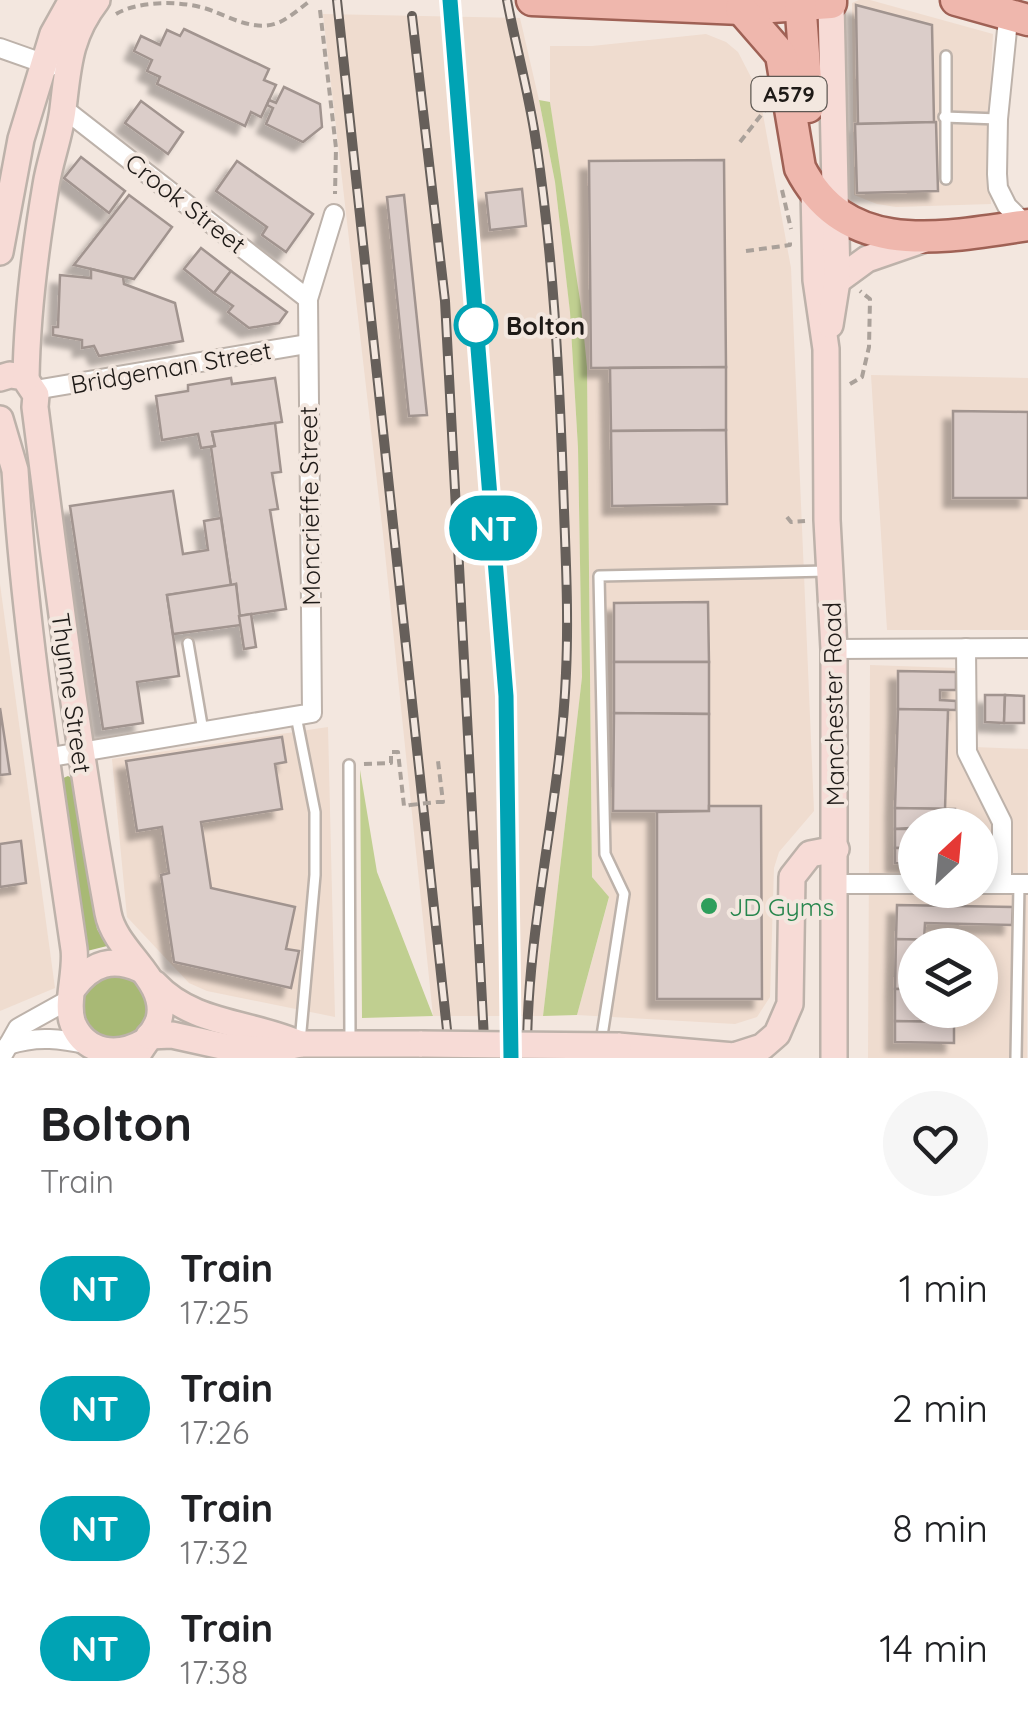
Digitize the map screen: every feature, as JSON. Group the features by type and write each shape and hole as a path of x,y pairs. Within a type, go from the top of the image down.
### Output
{"main road":[{"path":"532,0 740,9 816,2"},
{"path":"956,0 1016,12"},
{"name":"Manchester Road","path":"814,190 816,2"},
{"name":"Manchester Road","path":"740,9 780,55 796,154 814,190"},
{"name":"A579","path":"814,190 836,212 879,233 925,239 1027,225"}],"street":[{"path":"53,34 56,0"},
{"name":"Thynne Street","path":"72,0 53,34 63,108 46,182 29,295 24,388 79,752 109,920 146,974 160,1006 158,1020 143,1045"},
{"name":"Manchester Road","path":"816,2 836,212 837,281 826,350"},
{"name":"Thynne Street","path":"0,252 21,139 82,21 103,10"},
{"path":"1016,12 998,119 998,188 1007,206 1027,225"},
{"path":"0,48 55,67"},
{"name":"Crook Street","path":"63,108 308,298"},
{"name":"Manchester Road","path":"814,190 816,280 826,350 834,650 834,1058"},
{"name":"Moncrieffe Street","path":"304,714 308,298 334,214"},
{"path":"837,281 867,259 925,239"},
{"name":"Bridgeman Street","path":"24,388 307,344"},
{"path":"0,419 24,420 24,388"},
{"name":"Thynne Street","path":"0,419 15,470 45,758 75,955 74,1025 101,1051"},
{"path":"966,648 967,752 1002,822 1016,884"},
{"path":"834,650 1028,648"},
{"path":"45,758 304,714"},
{"path":"4,1049 28,1038 48,1037 101,1051 131,1049 172,1035 212,1051 422,1044 618,1046 731,1056 762,1047 786,1020 790,1004 792,877 810,854 836,848"},
{"path":"836,884 898,884"},
{"path":"4,1049 18,1028 72,993 84,974 111,962 146,974 184,1009 325,1048"}],"lane":[{"path":"946,56 946,180"},
{"path":"944,117 998,119"},
{"path":"598,1058 624,894 605,854 599,576 830,571"},
{"path":"188,643 202,732"},
{"path":"304,714 315,828 325,1048"},
{"path":"325,1048 349,765"},
{"path":"1016,884 1016,1058"}],"path":[{"path":"103,10 159,0 201,8 235,22 269,24 278,23 312,0"},
{"path":"201,8 202,0"},
{"path":"320,10 336,148 334,214"},
{"path":"740,142 768,106"},
{"path":"746,250 790,245 790,241"},
{"path":"826,398 862,377 869,347 870,300 837,281"},
{"path":"349,765 391,763 391,752 398,752 404,806 442,802 438,761"}],"shaded area":[{"path":"859,0 993,34 987,161 991,204 896,207 854,195 852,3"},
{"path":"323,14 520,18 539,100 555,182 570,311 578,448 582,677 543,1016 433,1016"},
{"path":"706,34 738,52 753,81 757,108 762,109 791,268 814,811 779,852 774,868 770,997 757,1017 735,1024 577,1015 609,898 592,877 587,368 550,102 550,46 592,46"},
{"path":"871,375 1028,378 1028,630 887,630"},
{"path":"0,584 55,988 0,1011"},
{"path":"870,665 956,668 975,674 974,747 1028,749 1027,1058 868,1058"},
{"path":"328,727 335,1017 207,991 189,983 127,917 112,759"}],"green space":[{"path":"539,100 550,102 587,367 592,877 609,897 577,1015 543,1016 582,677 578,448 570,312 555,182"},
{"path":"360,770 377,872 433,1016 362,1018"},
{"path":"68,776 75,780 97,929 107,946 83,952 61,779"},
{"path":"114,974 137,984 147,1007 137,1030 114,1040 91,1030 81,1007 91,984"}],"building":[{"path":"856,5 932,25 934,122 858,124"},
{"path":"184,29 269,69 264,80 276,85 261,117 251,112 245,126 157,84 160,77 147,71 152,60 134,51 141,36 160,45 167,30 180,36"},
{"path":"284,87 320,104 322,127 303,142 266,124 273,108 267,105 269,100 276,103"},
{"path":"141,101 183,132 168,154 125,123"},
{"path":"936,122 938,191 857,193 855,124"},
{"path":"81,157 125,191 109,213 64,178"},
{"path":"724,160 726,367 591,368 589,161"},
{"path":"237,161 313,214 286,252 262,235 267,227 216,191"},
{"path":"522,189 526,226 490,230 486,193"},
{"path":"129,195 172,227 134,279 74,265"},
{"path":"404,195 427,415 409,416 387,197"},
{"path":"201,248 231,271 214,293 184,269"},
{"path":"91,269 123,277 124,284 175,303 183,341 99,356 94,346 82,348 82,340 53,335 53,327 58,327 60,275 91,278"},
{"path":"231,271 287,312 279,323 249,328 228,312 233,306 214,293"},
{"path":"726,367 726,430 611,431 610,368"},
{"path":"231,378 232,384 275,378 282,422 212,432 215,446 201,448 198,434 162,440 156,396 188,391 188,385"},
{"path":"953,411 1028,412 1028,498 953,498"},
{"path":"275,423 281,472 272,473 278,509 270,510 286,609 239,616 236,584 231,586 212,432"},
{"path":"726,430 727,504 612,506 611,431"},
{"path":"173,491 183,554 208,550 204,521 221,518 231,586 167,595 179,676 137,682 143,723 103,729 70,506"},
{"path":"236,584 241,625 173,634 167,595"},
{"path":"708,602 709,662 614,662 614,603"},
{"path":"251,614 256,647 244,649 239,616"},
{"path":"614,662 709,662 709,714 614,713"},
{"path":"898,671 956,672 956,690 940,690 940,700 956,701 956,710 898,709"},
{"path":"985,695 1005,695 1004,723 985,722"},
{"path":"1005,695 1024,696 1024,723 1004,723"},
{"path":"0,708 10,774 0,775"},
{"path":"898,709 948,710 945,808 895,808"},
{"path":"614,713 709,714 709,811 613,811"},
{"path":"282,737 286,762 275,764 282,809 201,822 211,888 295,907 286,949 299,951 291,988 174,962 161,875 169,873 162,827 137,831 126,761"},
{"name":"JD Gyms","path":"709,806 761,806 762,999 657,999 657,812 709,811"},
{"path":"895,808 898,808 898,829"},
{"path":"21,841 26,883 0,887 0,844"},
{"path":"897,905 1013,907 1012,925 925,923 925,928 898,928 896,939"},
{"path":"896,939 898,939 898,989"},
{"path":"895,989 898,989 898,1021"},
{"path":"895,1021 898,1028 954,1028 954,1043 895,1042"}],"railway":[{"path":"337,0 450,1058"},
{"path":"450,0 506,697 511,1058"},
{"path":"507,0 533,124 547,227 567,601 563,721 532,961 527,1058"},
{"path":"412,16 445,301 485,1058"}],"train":[{"name":"NT","path":"450,0 506,696 511,1058"}],"place":[{"name":"Bolton","path":"476,325"},
{"name":"JD Gyms","path":"709,906"}]}
